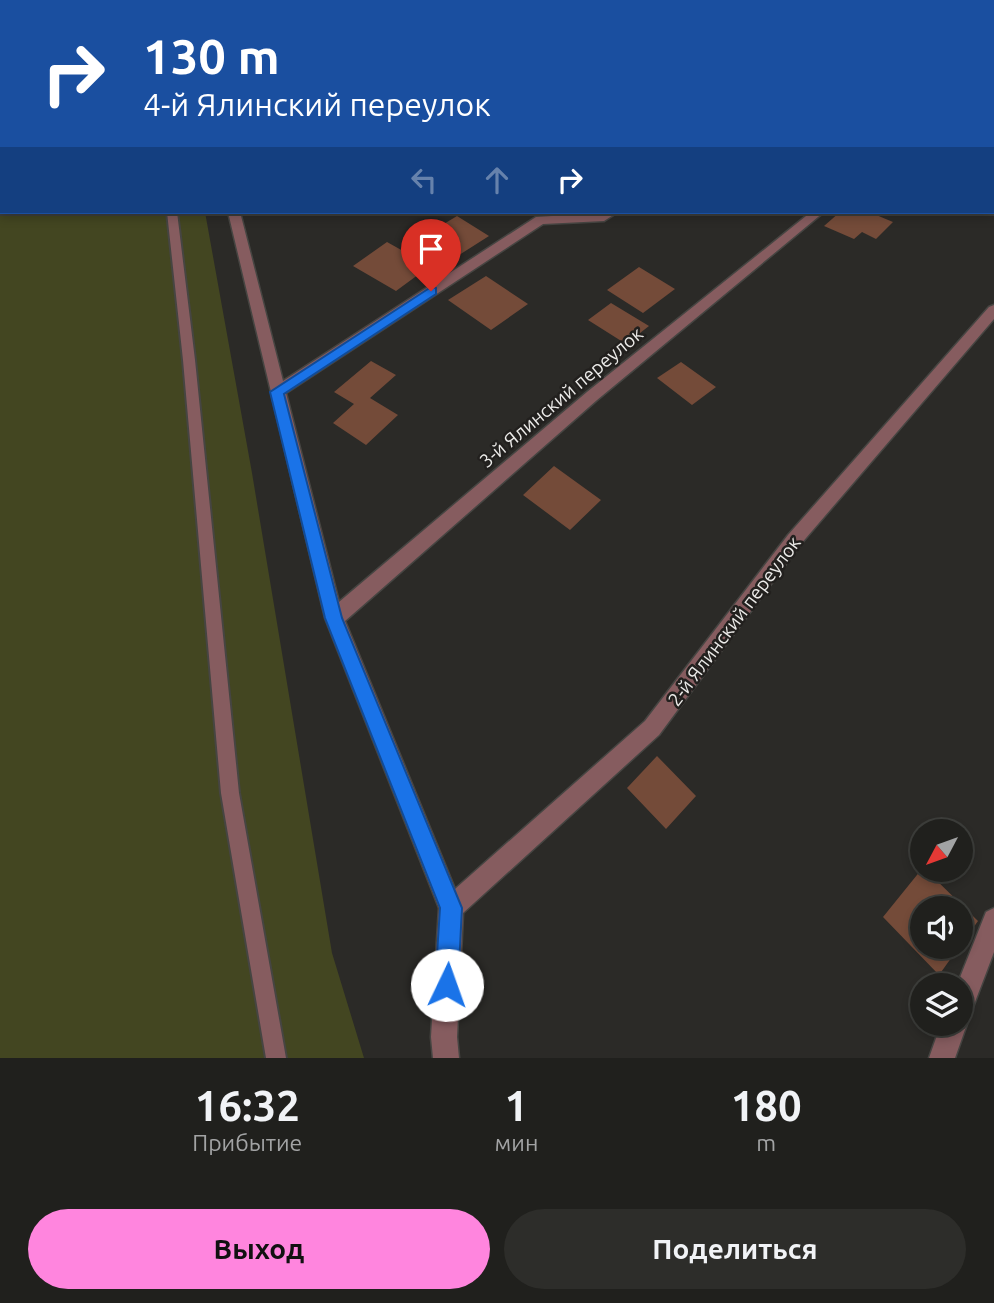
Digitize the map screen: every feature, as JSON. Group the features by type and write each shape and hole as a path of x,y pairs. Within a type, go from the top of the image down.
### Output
{"street":[{"path":"234,214 334,618 451,908 444,1037 446,1058"},
{"path":"277,392 539,216 604,217 609,214"},
{"name":"3-й Ялинский переулок","path":"334,618 592,396 816,214"},
{"name":"2-й Ялинский переулок","path":"451,908 652,728 794,540 994,310"},
{"path":"973,975 994,920"},
{"path":"942,1058 950,1036"}],"lane":[{"path":"172,214 189,360 230,793 276,1058"}],"green space":[{"path":"0,214 205,214 252,473 332,953 364,1058 0,1058"}],"building":[{"path":"838,214 874,214 893,222 876,239 862,232 854,239 824,226"},
{"path":"457,216 489,236 456,257 424,236"},
{"path":"387,242 430,266 396,291 353,266"},
{"path":"639,267 675,289 643,313 607,290"},
{"path":"486,276 528,304 491,330 448,300"},
{"path":"611,303 649,326 626,344 588,320"},
{"path":"371,361 396,375 370,398 398,415 366,445 333,423 354,404 334,392"},
{"path":"681,362 716,387 692,405 657,378"},
{"path":"554,466 601,500 570,530 523,495"},
{"path":"657,756 696,796 666,829 627,788"},
{"path":"911,882 938,882 953,896 910,896 910,945 883,917"},
{"path":"924,959 950,959 940,973 937,973"}],"route":[{"path":"431,291 277,392 334,618 451,908 447,985"}]}
